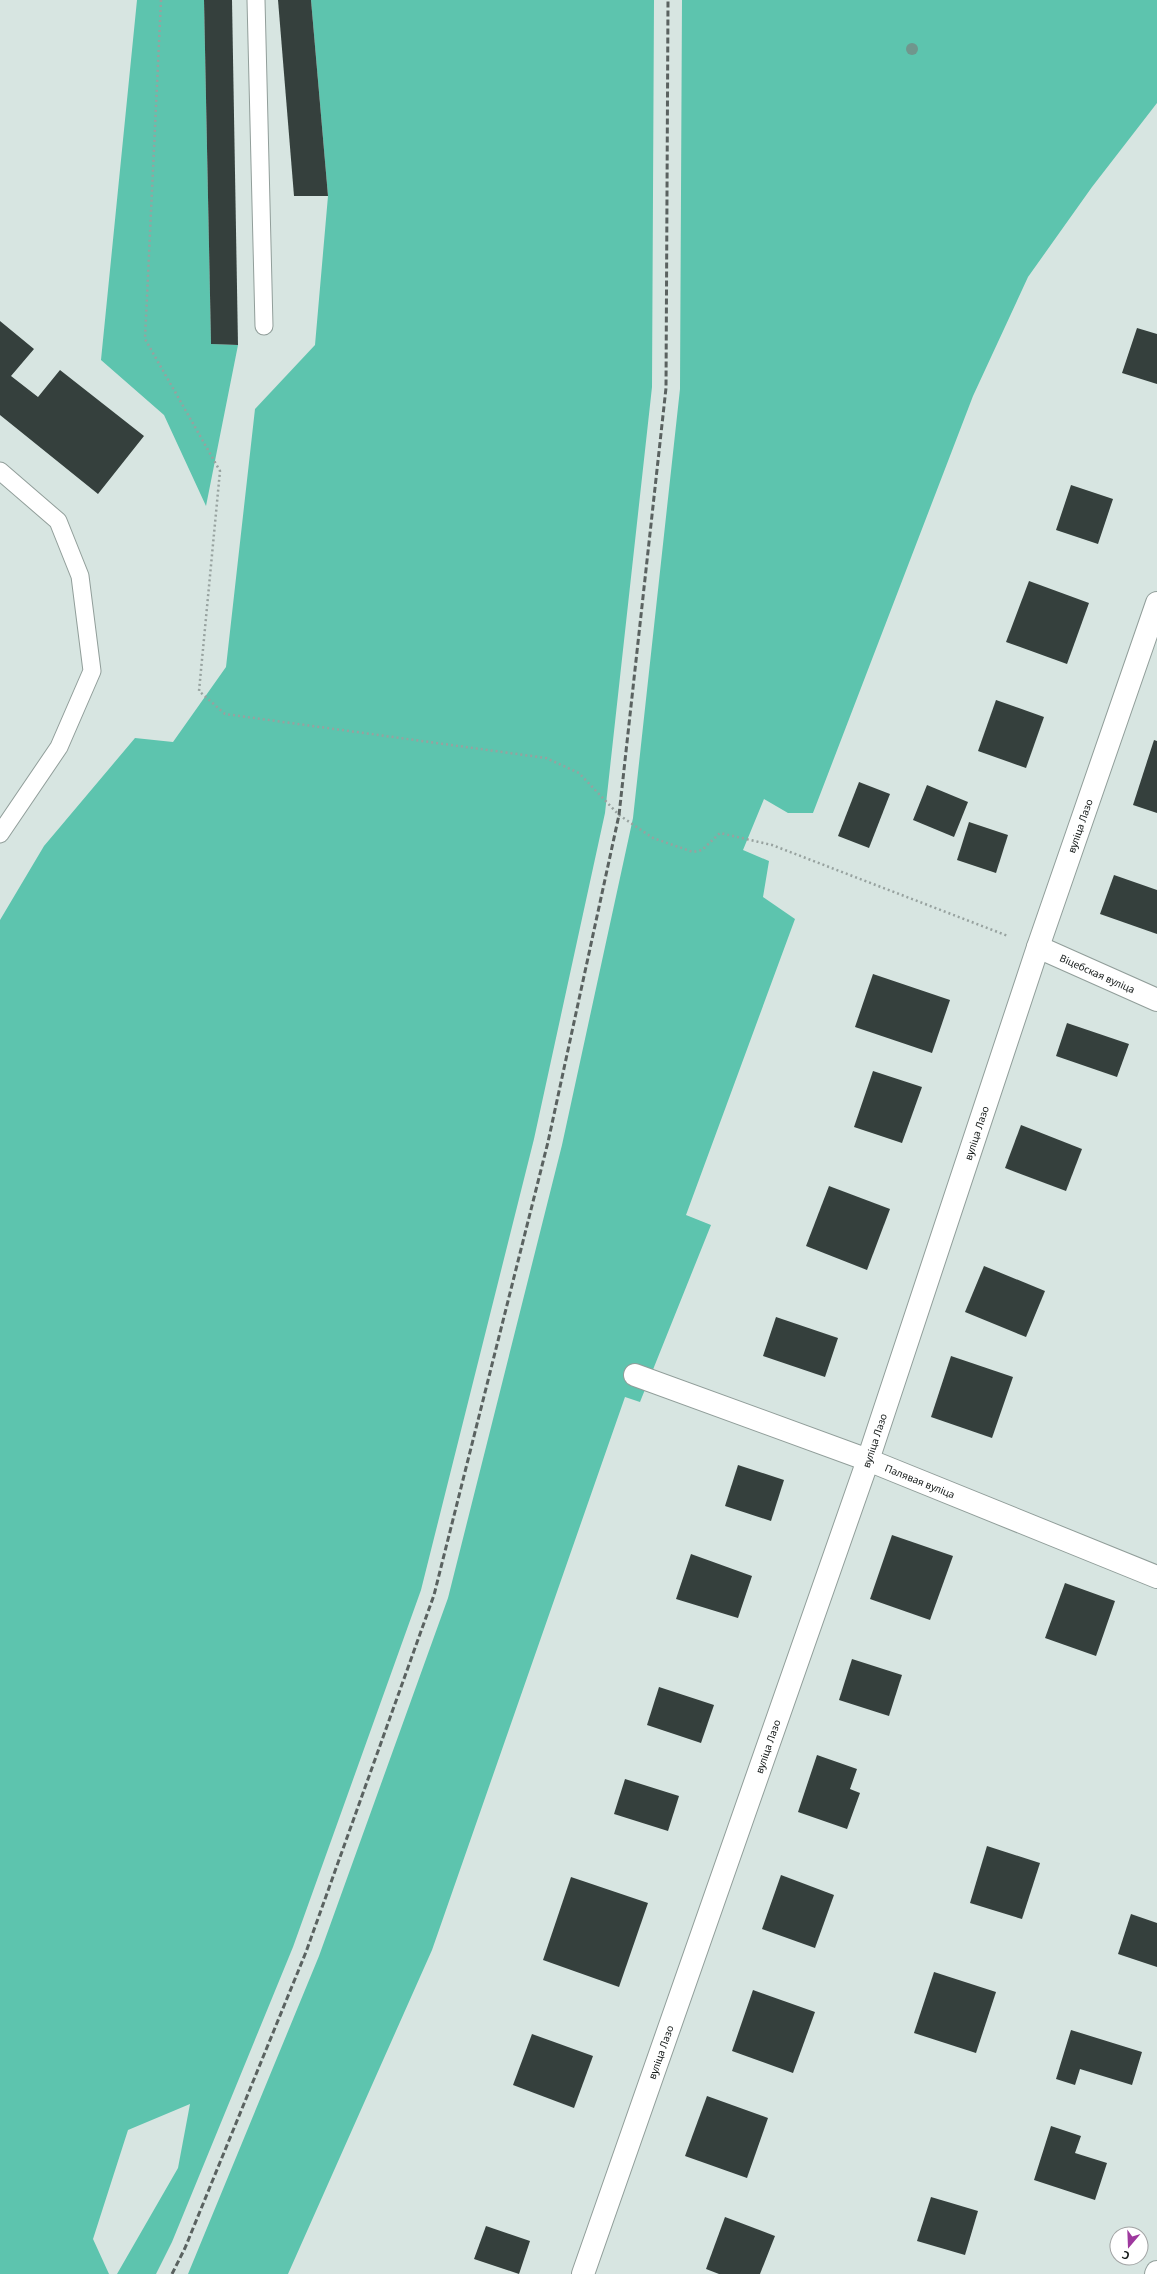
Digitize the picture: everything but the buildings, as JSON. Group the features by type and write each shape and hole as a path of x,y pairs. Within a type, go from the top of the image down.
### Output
{"street":[{"name":"вуліца Лазо","path":"583,2274 868,1460 1038,947 1157,603"},
{"name":"Віцебская вуліца","path":"1038,947 1157,1000"},
{"name":"Палявая вуліца","path":"635,1375 868,1460 1157,1577"}],"lane":[{"path":"256,0 264,326"},
{"path":"0,471 58,521 80,576 92,671 59,747 0,834"}],"path":[{"path":"161,0 145,339 220,471 199,691 225,714 546,758 579,773 620,815 653,838 693,852 702,850 720,833 772,845 1038,947"}],"green space":[{"path":"137,0 204,0 211,344 238,345 206,506 164,415 101,360"},
{"path":"311,0 654,0 652,387 605,813 534,1139 421,1590 293,1947 172,2242 156,2274 117,2274 178,2168 190,2104 128,2130 93,2239 109,2274 0,2274 0,920 44,846 135,738 173,742 226,667 255,409 315,345 328,196"},
{"path":"682,0 1157,0 1157,103 1092,187 1028,277 973,396 813,813 788,813 764,799 743,850 769,861 763,897 795,919 686,1215 711,1225 640,1402 625,1397 432,1950 288,2274 188,2274 319,1956 448,1598 562,1145 633,818 680,389"}],"railway":[{"path":"172,2274 185,2248 306,1952 434,1595 548,1142 619,815 666,388 668,0"}]}
